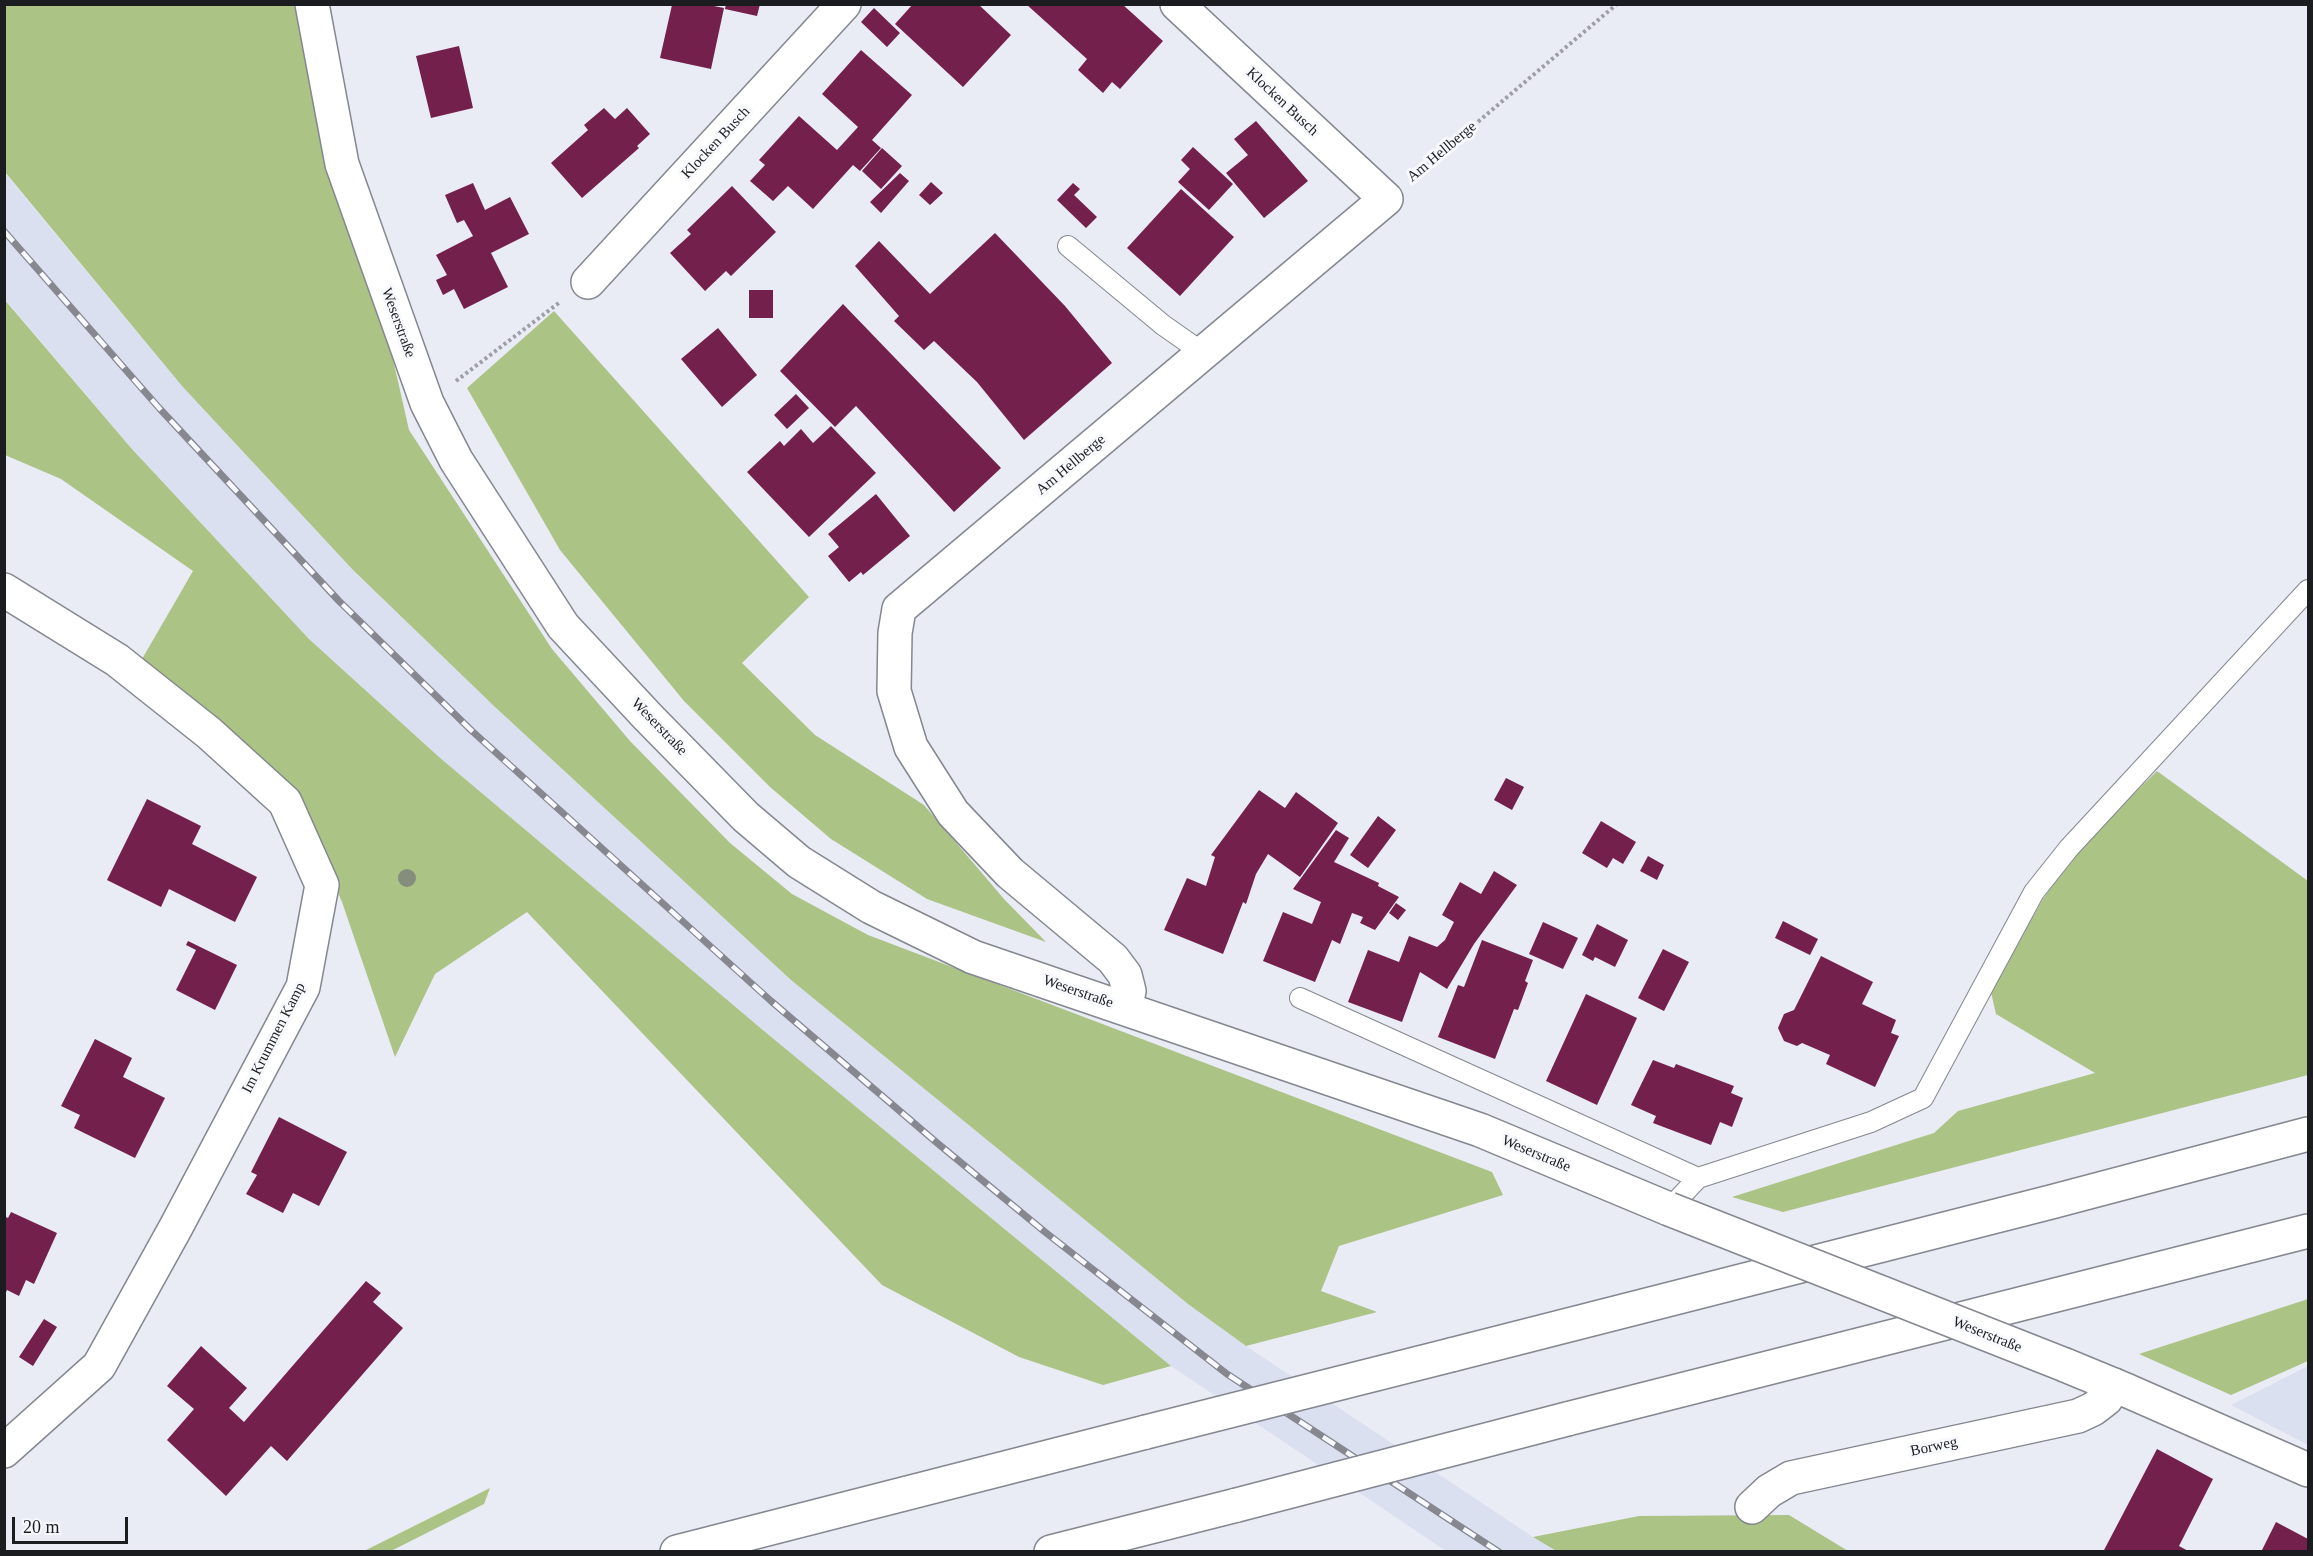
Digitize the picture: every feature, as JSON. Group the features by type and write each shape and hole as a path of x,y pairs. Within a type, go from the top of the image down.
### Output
{"main road":[{"name":"Weserstraße","path":"312,4 342,164 427,403 456,460 563,626 746,817 799,862 871,907 973,957 1480,1130 1669,1209 2065,1365 2308,1470"},
{"name":"Klocken Busch","path":"588,282 844,4"},
{"name":"Klocken Busch","path":"1177,4 1386,199"},
{"name":"Am Hellberge","path":"1125,1008 1129,991 1125,975 1113,959 1010,873 977,839 953,813 911,747 894,691 895,633 899,609 1386,199"},
{"name":"Im Krummen Kamp","path":"4,590 117,660 209,733 285,802 322,885 303,987 176,1227 99,1365 4,1451"},
{"path":"677,1551 2028,1208 2308,1134"},
{"path":"1051,1551 2308,1231"},
{"name":"Borweg","path":"1752,1508 1769,1491 1791,1478 2078,1416 2093,1409 2106,1399 2114,1386"}],"lane":[{"path":"1068,246 1163,325 1203,353"},
{"path":"1669,1209 1698,1178 1871,1122 1923,1098 2034,892 2069,848 2308,590"},
{"path":"1300,998 1698,1178"}],"path":[{"name":"Am Hellberge","path":"1386,199 1617,4"},
{"path":"427,403 588,282"}],"shaded area":[{"path":"4,172 182,386 353,570 495,707 791,980 1188,1304 1246,1346 1533,1537 1558,1551 1446,1551 1171,1366 770,1036 439,757 309,639 131,448 5,299"},
{"path":"2308,1366 2308,1445 2231,1405"}],"green space":[{"path":"4,5 324,5 349,165 409,430 552,649 630,741 730,843 792,894 868,935 1492,1172 1503,1195 1339,1246 1321,1291 1377,1312 1246,1346 1188,1304 791,980 495,707 353,570 182,386 5,172"},
{"path":"4,299 131,448 309,639 439,757 770,1036 1171,1366 1103,1385 1019,1357 882,1285 527,912 435,974 395,1057 342,902 299,803 138,666 193,571 61,479 5,455"},
{"path":"554,311 809,597 742,663 815,735 924,805 1004,899 1046,942 927,899 831,839 770,787 684,701 560,550 467,388"},
{"path":"2157,771 2308,881 2308,1075 1783,1212 1732,1197 1934,1133 1958,1111 2095,1073 1996,1014 1991,992 2043,899 2075,851"},
{"path":"2308,1299 2308,1361 2231,1395 2139,1354"},
{"path":"490,1488 484,1504 391,1551 364,1551"},
{"path":"1789,1515 1848,1551 1558,1552 1533,1537 1639,1516"}],"building":[{"path":"726,4 760,4 757,16 725,9"},
{"path":"913,4 978,4 1011,35 963,87 895,24"},
{"path":"1026,4 1122,4 1163,41 1120,89 1112,82 1103,93 1078,70 1087,59"},
{"path":"672,5 709,5 724,8 711,69 660,58"},
{"path":"874,8 900,33 887,47 861,22"},
{"path":"459,46 473,108 431,118 416,56"},
{"path":"861,50 912,95 872,140 881,148 860,171 853,165 813,209 788,186 773,201 750,181 765,165 759,160 799,116 837,150 858,127 822,94"},
{"path":"604,108 615,119 627,108 650,134 637,146 639,148 582,198 551,163 588,130 584,125"},
{"path":"1256,121 1308,181 1264,218 1226,173 1248,155 1234,139"},
{"path":"1193,147 1233,184 1209,210 1178,182 1190,169 1181,160"},
{"path":"882,148 902,166 881,189 862,171"},
{"path":"900,173 909,181 881,213 870,202"},
{"path":"931,182 943,193 930,205 919,195"},
{"path":"473,183 485,210 510,197 529,234 491,253 508,287 464,309 454,289 443,295 436,280 447,275 436,255 473,236 464,220 457,223 445,195"},
{"path":"1073,183 1080,189 1074,195 1097,217 1086,228 1057,200"},
{"path":"732,186 776,232 731,276 726,271 705,291 670,253 691,234 687,230"},
{"path":"1181,189 1234,237 1180,296 1127,248"},
{"path":"995,233 1065,306 1112,363 1024,440 977,382 934,341 924,350 894,321 899,316 855,266 879,241 930,294"},
{"path":"749,290 773,290 773,318 749,318"},
{"path":"843,304 1001,468 954,512 856,406 835,427 780,371"},
{"path":"718,328 757,375 722,407 681,359"},
{"path":"796,394 809,408 787,429 774,415"},
{"path":"831,426 876,473 809,537 747,472 780,441 784,446 801,429 813,443"},
{"path":"876,494 910,536 863,575 861,572 849,582 828,556 839,547 828,534"},
{"path":"1506,778 1524,787 1512,810 1494,800"},
{"path":"1259,790 1285,808 1296,792 1338,823 1300,877 1268,854 1256,874 1246,904 1243,902 1223,954 1164,930 1187,878 1206,886 1215,857 1211,855"},
{"path":"147,799 201,826 192,844 257,877 235,922 169,889 161,907 107,880"},
{"path":"1378,816 1396,830 1368,868 1350,855"},
{"path":"1601,821 1636,842 1623,864 1613,858 1607,868 1582,853"},
{"path":"1336,830 1349,838 1334,862 1379,883 1378,886 1399,897 1375,930 1360,923 1363,917 1352,913 1340,944 1332,940 1315,982 1263,961 1283,912 1312,924 1321,902 1293,889"},
{"path":"1648,856 1664,865 1657,880 1640,871"},
{"path":"1494,871 1517,885 1474,944 1447,989 1420,972 1402,1022 1348,1002 1368,950 1399,962 1409,936 1437,947 1445,940 1454,922 1442,915 1460,882 1481,894"},
{"path":"1396,903 1406,910 1398,920 1389,913"},
{"path":"1783,921 1818,939 1810,955 1775,938"},
{"path":"1543,922 1578,938 1563,969 1529,954"},
{"path":"1597,924 1628,940 1615,967 1595,957 1593,961 1582,955"},
{"path":"1482,940 1533,960 1525,981 1528,983 1518,1010 1514,1009 1495,1059 1438,1037 1458,985 1464,987"},
{"path":"188,941 237,965 215,1010 176,990 196,950 186,945"},
{"path":"1663,949 1689,962 1664,1011 1638,998"},
{"path":"1821,956 1873,982 1862,1004 1896,1020 1891,1033 1899,1036 1875,1087 1826,1064 1830,1055 1802,1043 1797,1046 1784,1041 1778,1028 1784,1014 1794,1010"},
{"path":"1586,994 1637,1018 1597,1105 1546,1081"},
{"path":"95,1039 132,1058 123,1077 165,1098 135,1158 74,1128 80,1115 61,1106"},
{"path":"1653,1060 1674,1068 1676,1064 1734,1086 1731,1093 1743,1098 1732,1127 1720,1122 1711,1145 1653,1123 1656,1116 1631,1105"},
{"path":"279,1117 347,1152 319,1206 293,1193 283,1213 246,1194 257,1175 251,1172"},
{"path":"11,1212 57,1233 34,1284 26,1280 19,1296 7,1290 4,1296 4,1216 8,1218"},
{"path":"366,1281 381,1293 373,1302 403,1328 287,1461 271,1446 226,1496 167,1440 194,1409 167,1386 201,1346 247,1388 229,1408 244,1422"},
{"path":"44,1319 57,1327 33,1366 19,1357"},
{"path":"2157,1449 2213,1479 2179,1546 2190,1552 2103,1552"},
{"path":"2276,1522 2308,1539 2308,1552 2261,1552"}],"railway":[{"path":"4,231 160,409 339,601 472,731 771,1001 1045,1232 1227,1374 1499,1552"}]}
